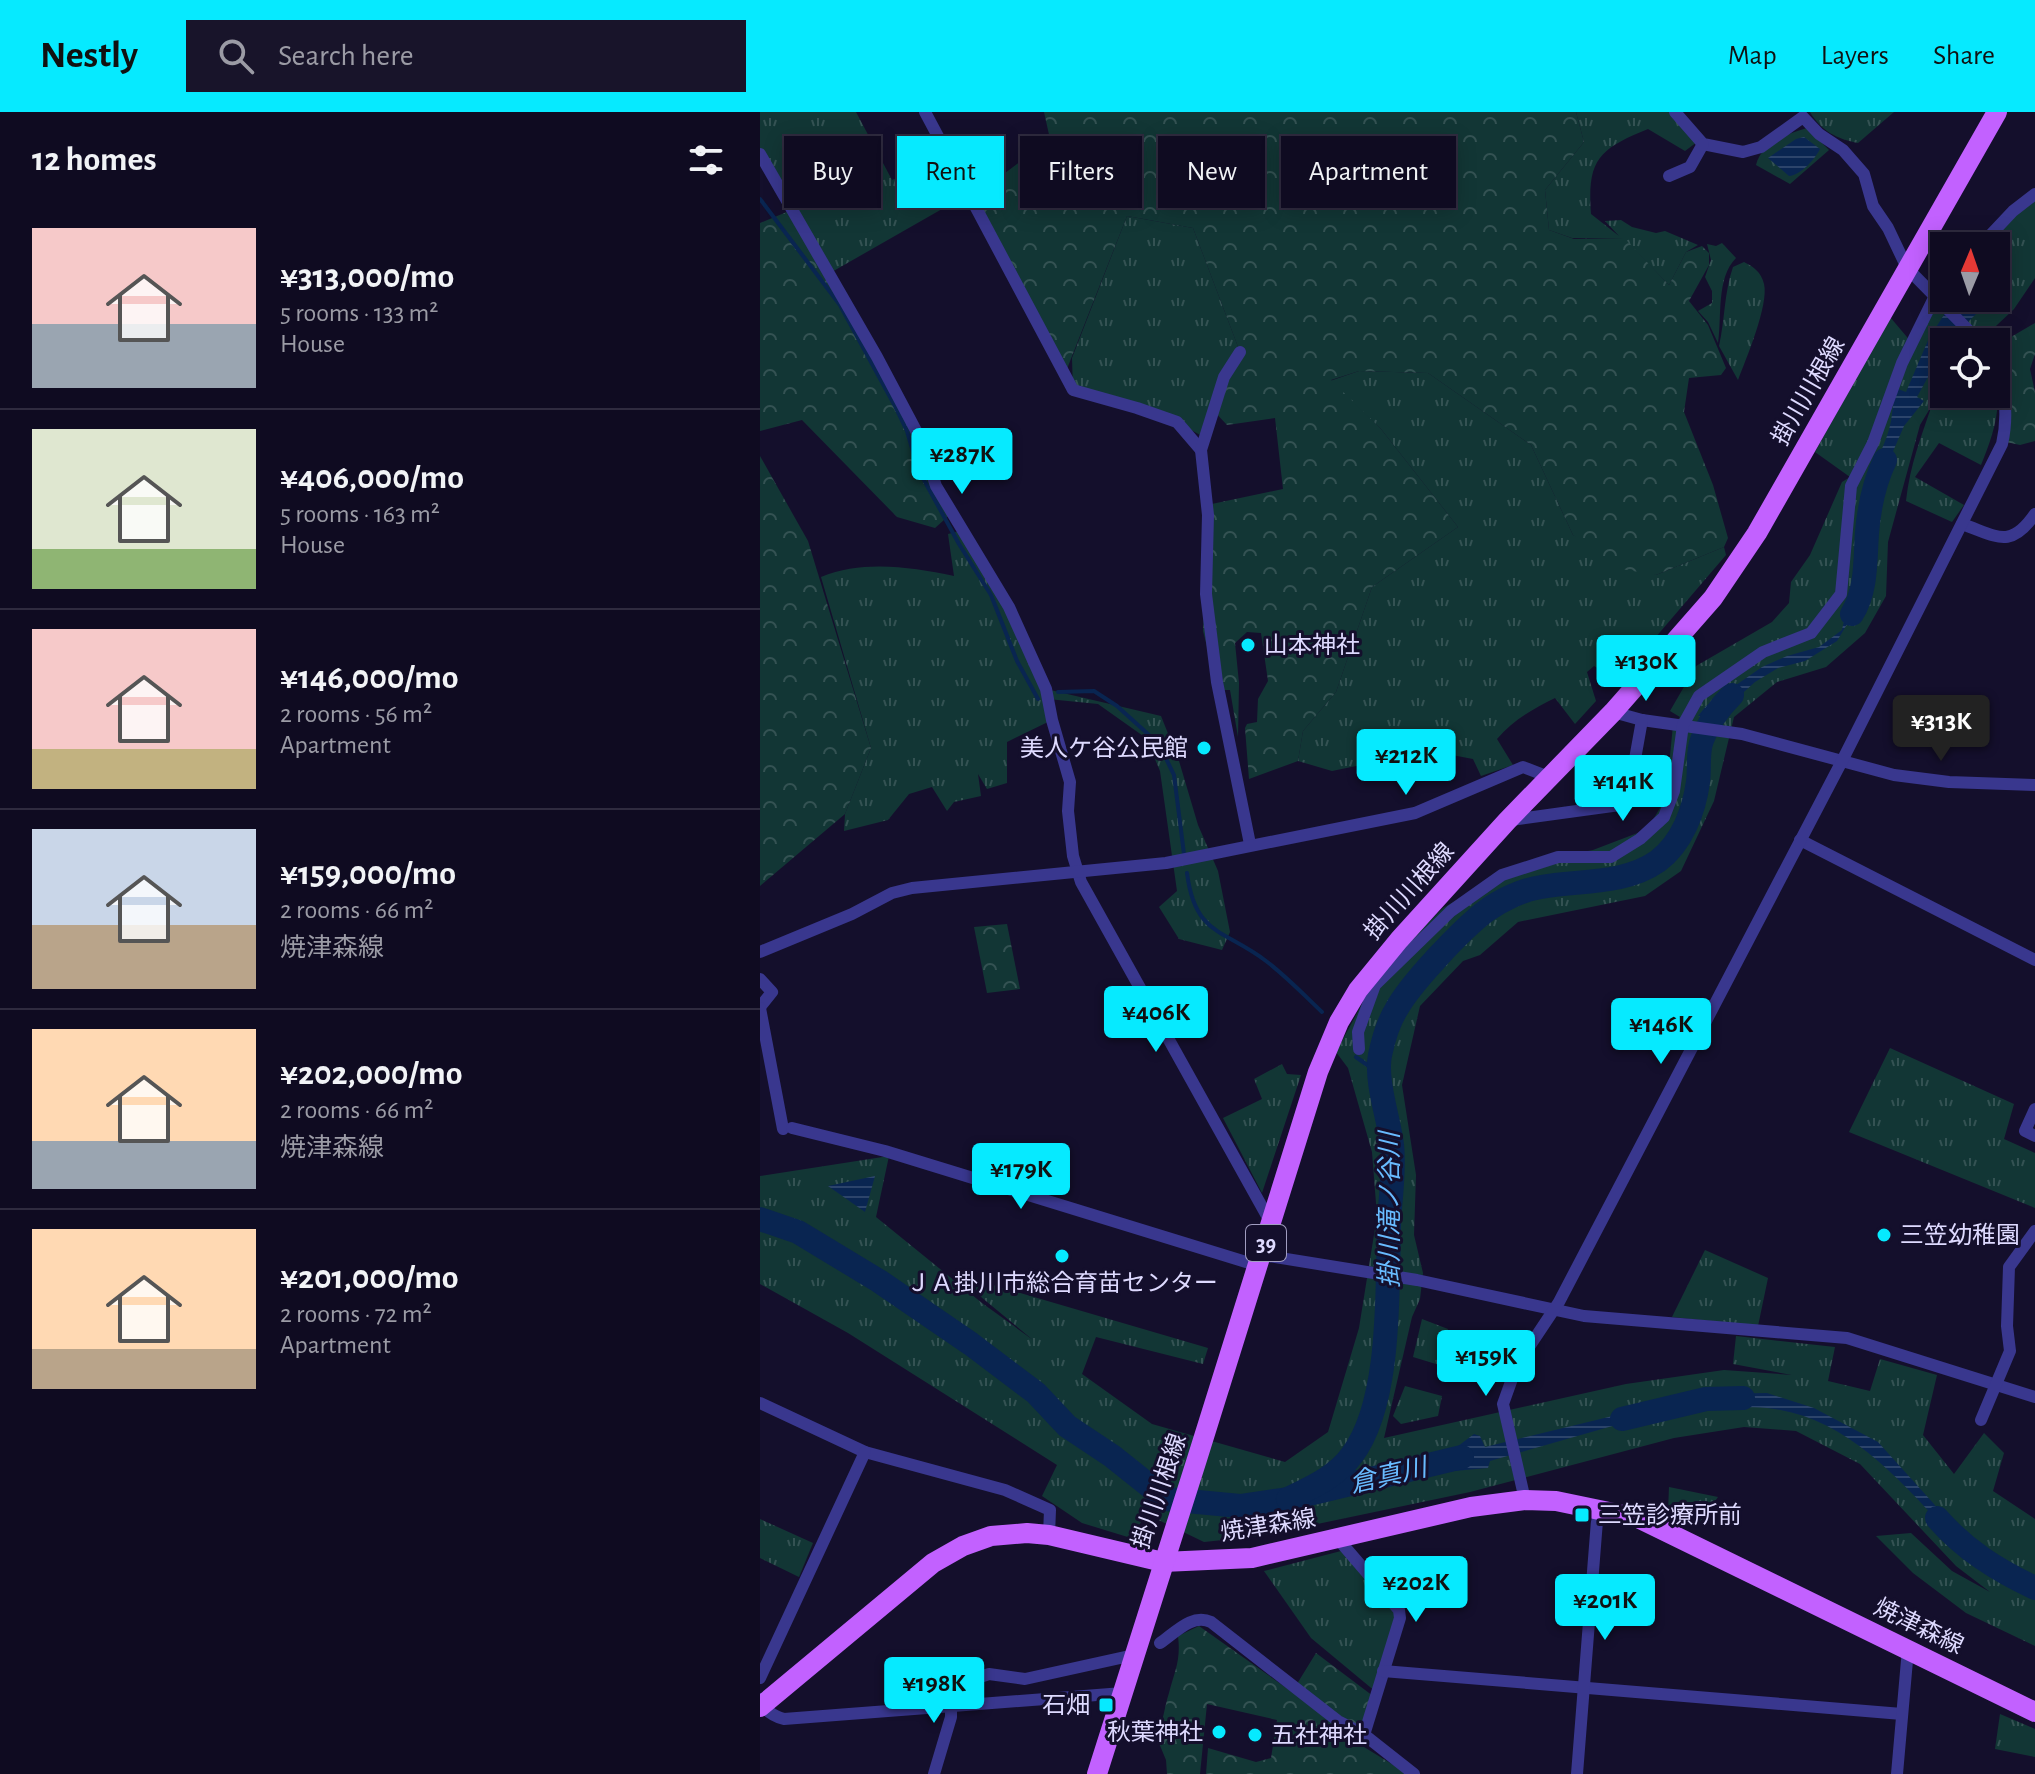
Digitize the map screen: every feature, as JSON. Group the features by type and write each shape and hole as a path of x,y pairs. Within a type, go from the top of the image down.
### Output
{"main road":[{"name":"掛川川根線","path":"1097,1774 1318,1072 1335,1031 1358,990 1399,940 1507,821 1613,712 1713,598 1757,533 1997,112"},
{"name":"焼津森線","path":"761,1703 943,1557 991,1536 1049,1535 1163,1562 1252,1558 1471,1507 1525,1500 1556,1501 1638,1518 1689,1540 2035,1712"}],"street":[{"path":"925,112 1073,390 1177,422 1201,450"},
{"path":"1675,112 1703,144 1743,152 1761,147 1802,114 1819,134 1843,150 1864,174 1873,206 1888,228 1907,268 1930,284"},
{"path":"1669,176 1690,167 1703,144"},
{"path":"760,154 877,357 921,440 936,486 1009,607 1046,689 1070,782 1068,811 1073,856 1081,882 1271,1224"},
{"path":"1993,232 2035,194"},
{"path":"1359,1049 1358,1032 1375,985 1451,911 1502,875 1558,857 1611,857 1640,839 1664,817 1699,696 1763,652 1811,633 1841,594 1851,486 1873,443 1902,363 1930,310"},
{"path":"1952,312 1967,328"},
{"path":"1240,352 1224,377 1201,450 1208,515 1206,594 1217,682 1250,844"},
{"path":"1525,1500 1503,1404 1511,1379 1554,1310 1842,761 2002,444 2005,408"},
{"path":"1962,524 2004,539 2022,532 2035,514"},
{"path":"1613,712 1642,720 1742,734 1894,775 2035,785"},
{"path":"1507,821 1627,804 1642,720"},
{"path":"760,952 852,914 892,893 959,882 1166,863 1415,813 1523,767 1549,777"},
{"path":"1800,840 2035,960"},
{"path":"760,979 772,992 760,1008 787,1129 885,1151 1260,1261 1417,1280 1584,1316 1847,1338 2035,1397"},
{"path":"2035,1109 2025,1131 2035,1136"},
{"path":"1981,1420 2010,1351 2007,1326 2009,1267 2035,1231"},
{"path":"760,1403 865,1452 1005,1490 1050,1510 1049,1535"},
{"path":"760,1678 865,1452"},
{"path":"1577,1774 1598,1508"},
{"path":"1338,1539 1399,1610 1400,1618 1364,1735"},
{"path":"1160,1643 1194,1620 1203,1618 1338,1721 1364,1735 1414,1774"},
{"path":"1897,1774 1908,1649"},
{"path":"934,1774 951,1717 980,1677 996,1674 1025,1679 1134,1655"},
{"path":"1054,1671 1057,1698"},
{"path":"1383,1671 1902,1714"},
{"path":"761,1703 773,1716 784,1719 1123,1693"}],"green space":[{"path":"760,112 856,112 869,136 784,136 784,195 760,154"},
{"path":"1044,112 1576,112 1584,142 1545,190 1549,230 1574,239 1625,239 1669,285 1686,252 1702,246 1709,253 1709,265 1689,301 1708,325 1726,368 1721,375 1689,378 1684,412 1713,485 1728,538 1724,547 1656,575 1621,569 1573,535 1531,445 1428,373 1359,371 1331,380 1381,429 1458,527 1372,587 1336,692 1303,731 1298,761 1249,779 1245,728 1247,724 1257,722 1258,699 1268,681 1261,633 1247,632 1235,643 1239,683 1238,737 1230,690 1218,690 1203,631 1207,505 1283,489 1275,418 1227,425 1213,410 1240,352 1193,228 1127,216 1065,374 977,208 1004,208 1004,174 1020,162 1020,208 1142,208 1142,136 1049,136"},
{"path":"1576,112 1675,112 1701,139 1685,151 1648,129 1607,150 1594,168 1591,180 1591,214 1619,236 1605,221 1621,220 1632,227 1656,233 1665,231 1698,245 1686,252 1669,285 1624,239 1572,238 1549,230 1545,190 1584,142"},
{"path":"1810,112 1894,112 1858,143 1830,133"},
{"path":"1807,128 1829,150 1790,184 1756,165 1769,145"},
{"path":"881,159 892,180 897,178 897,208 944,208 830,273 792,208 881,208"},
{"path":"2035,189 2035,278 2014,309 1994,328 1930,328 1930,408 1920,425 1888,542 1886,596 1865,633 1826,667 1777,682 1734,717 1714,801 1681,871 1645,896 1518,922 1480,955 1463,961 1420,1006 1402,1085 1416,1175 1414,1235 1423,1273 1420,1299 1412,1317 1384,1438 1626,1384 1724,1370 1792,1375 1733,1364 1736,1336 1835,1347 1828,1381 1870,1391 1880,1359 1937,1375 1923,1435 1954,1474 1984,1433 2004,1453 1993,1491 2035,1519 2035,1646 1966,1613 1913,1573 1876,1536 1911,1533 1952,1571 1990,1592 1956,1566 1860,1464 1796,1431 1744,1427 1674,1438 1470,1492 1260,1536 1204,1542 1146,1514 1131,1538 1082,1523 1042,1496 1057,1465 848,1333 760,1284 760,1176 889,1156 876,1217 1033,1340 952,1273 1208,1348 1203,1364 1096,1337 1082,1374 1152,1424 1285,1462 1328,1432 1359,1328 1377,1216 1372,1152 1348,1068 1336,1052 1362,1004 1396,955 1443,908 1518,865 1593,850 1648,829 1666,797 1673,725 1680,717 1670,711 1696,666 1772,622 1789,603 1791,582 1810,555 1842,482 1850,477 1815,452 1890,317 1912,343 1930,311 2010,312 2010,232 1994,232"},
{"path":"794,209 954,511 935,528 897,517 802,420 760,431 760,223"},
{"path":"1127,216 1193,228 1240,352 1204,437 1176,422 1073,390 1072,358"},
{"path":"1722,243 1736,258 1725,276 1718,343 1708,322 1698,311 1712,303 1712,291 1705,277 1711,260 1707,244 1716,246"},
{"path":"1744,262 1759,273 1765,293 1756,332 1738,380 1719,346 1730,277 1733,267"},
{"path":"2035,323 2035,354 2030,369 2035,392 2035,441 2020,445 2006,442 2007,408 2010,408 2010,338"},
{"path":"1359,371 1428,373 1531,445 1573,535 1656,575 1724,547 1726,555 1619,680 1594,666 1587,672 1596,701 1575,724 1555,698 1503,732 1497,739 1513,765 1481,776 1473,759 1452,755 1414,754 1332,771 1298,761 1303,731 1336,692 1372,587 1458,527 1381,429 1330,381"},
{"path":"1931,408 1997,408 1994,427 1981,465 1939,443 1915,477 1964,505 1952,522 1906,501"},
{"path":"760,456 808,541 871,748 845,814 760,886"},
{"path":"960,531 1009,607 1046,689 1161,716 1179,761 1198,825 1218,871 1230,932 1222,950 1179,939 1159,907 1177,891 1160,771 1146,738 1098,704 1048,699 1052,720 1007,742 1007,783 987,789 978,774 981,796 954,802 947,811 932,787 909,794 888,820 844,831 845,814 871,748 821,577 870,567 903,568 954,576 948,534"},
{"path":"1007,924 1020,989 987,993 974,927"},
{"path":"1890,1048 2014,1104 2004,1139 2035,1153 2035,1208 1849,1132"},
{"path":"1282,1064 1287,1074 1301,1075 1262,1193 1223,1118 1262,1099 1254,1079"},
{"path":"1705,1250 1768,1278 1758,1326 1672,1317"},
{"path":"1422,1319 1448,1329 1443,1352 1453,1355 1449,1368 1413,1357"},
{"path":"1405,1386 1442,1396 1438,1416 1401,1424 1393,1416"},
{"path":"1669,1487 1718,1497 1697,1526 1668,1512"},
{"path":"760,1519 813,1543 799,1577 760,1558"},
{"path":"1341,1551 1392,1606 1396,1617 1376,1692 1311,1638 1264,1571"},
{"path":"1199,1626 1292,1692 1316,1653 1373,1696 1364,1747 1408,1774 1206,1774 1208,1748 1256,1762 1271,1758 1277,1720 1207,1704 1200,1774 1167,1774 1166,1760 1156,1736 1177,1665 1178,1636"},
{"path":"2000,1714 2035,1729 2035,1757 1995,1749"}],"water":[{"path":"1804,137 1820,149 1807,166 1789,176 1768,158"},
{"path":"1946,312 1978,312 1962,328 1935,328"},
{"path":"1929,338 1930,373 1917,397 1924,401 1904,426 1878,486 1868,489 1889,430 1898,389 1906,392"},
{"path":"1868,525 1861,601 1837,641 1805,661 1778,668 1755,682 1724,710 1719,719 1698,716 1706,706 1762,667 1819,647 1842,630 1858,581"},
{"path":"875,1176 865,1212 828,1186"},
{"path":"760,1212 793,1220 824,1235 852,1255 876,1279 785,1229 760,1223"},
{"path":"1767,1393 1814,1408 1878,1442 1934,1504 1968,1553 1882,1464 1832,1429 1804,1416 1774,1409 1707,1408 1712,1403 1711,1394"},
{"path":"1654,1406 1651,1415 1490,1461 1488,1468 1421,1474 1474,1434 1480,1436 1485,1447"}],"waterway":[{"path":"760,199 840,305 907,431 918,469 991,595 1017,661 1038,699"},
{"name":"掛川滝ノ谷川","path":"1852,614 1863,585 1868,524 1885,460"},
{"path":"1058,692 1094,691 1117,706 1159,744 1174,775 1184,854"},
{"name":"掛川滝ノ谷川","path":"1288,1499 1323,1481 1346,1463 1365,1432 1381,1375 1393,1164 1379,1065 1384,1038 1393,1015 1437,958 1476,919 1498,903 1534,888 1631,874 1645,869 1666,854 1686,826 1698,782 1700,750 1705,734 1732,695"},
{"path":"1187,873 1191,894 1204,920 1266,961 1322,1012"},
{"path":"1356,1057 1380,1074"},
{"name":"倉真川","path":"760,1219 798,1232 879,1281 971,1344 1036,1393 1067,1426 1112,1456 1166,1499 1240,1506 1288,1499 1462,1457"},
{"name":"倉真川","path":"1622,1419 1706,1399 1743,1398"},
{"name":"倉真川","path":"1937,1518 1982,1558 2035,1588"}],"place":[{"name":"山本神社","path":"1248,645"},
{"name":"美人ケ谷公民館","path":"1204,748"},
{"name":"三笠幼稚園","path":"1884,1235"},
{"name":"ＪＡ掛川市総合育苗センター","path":"1062,1256"},
{"name":"三笠診療所前","path":"1582,1515"},
{"name":"石畑","path":"1106,1705"},
{"name":"秋葉神社","path":"1219,1732"},
{"name":"五社神社","path":"1255,1735"}]}
